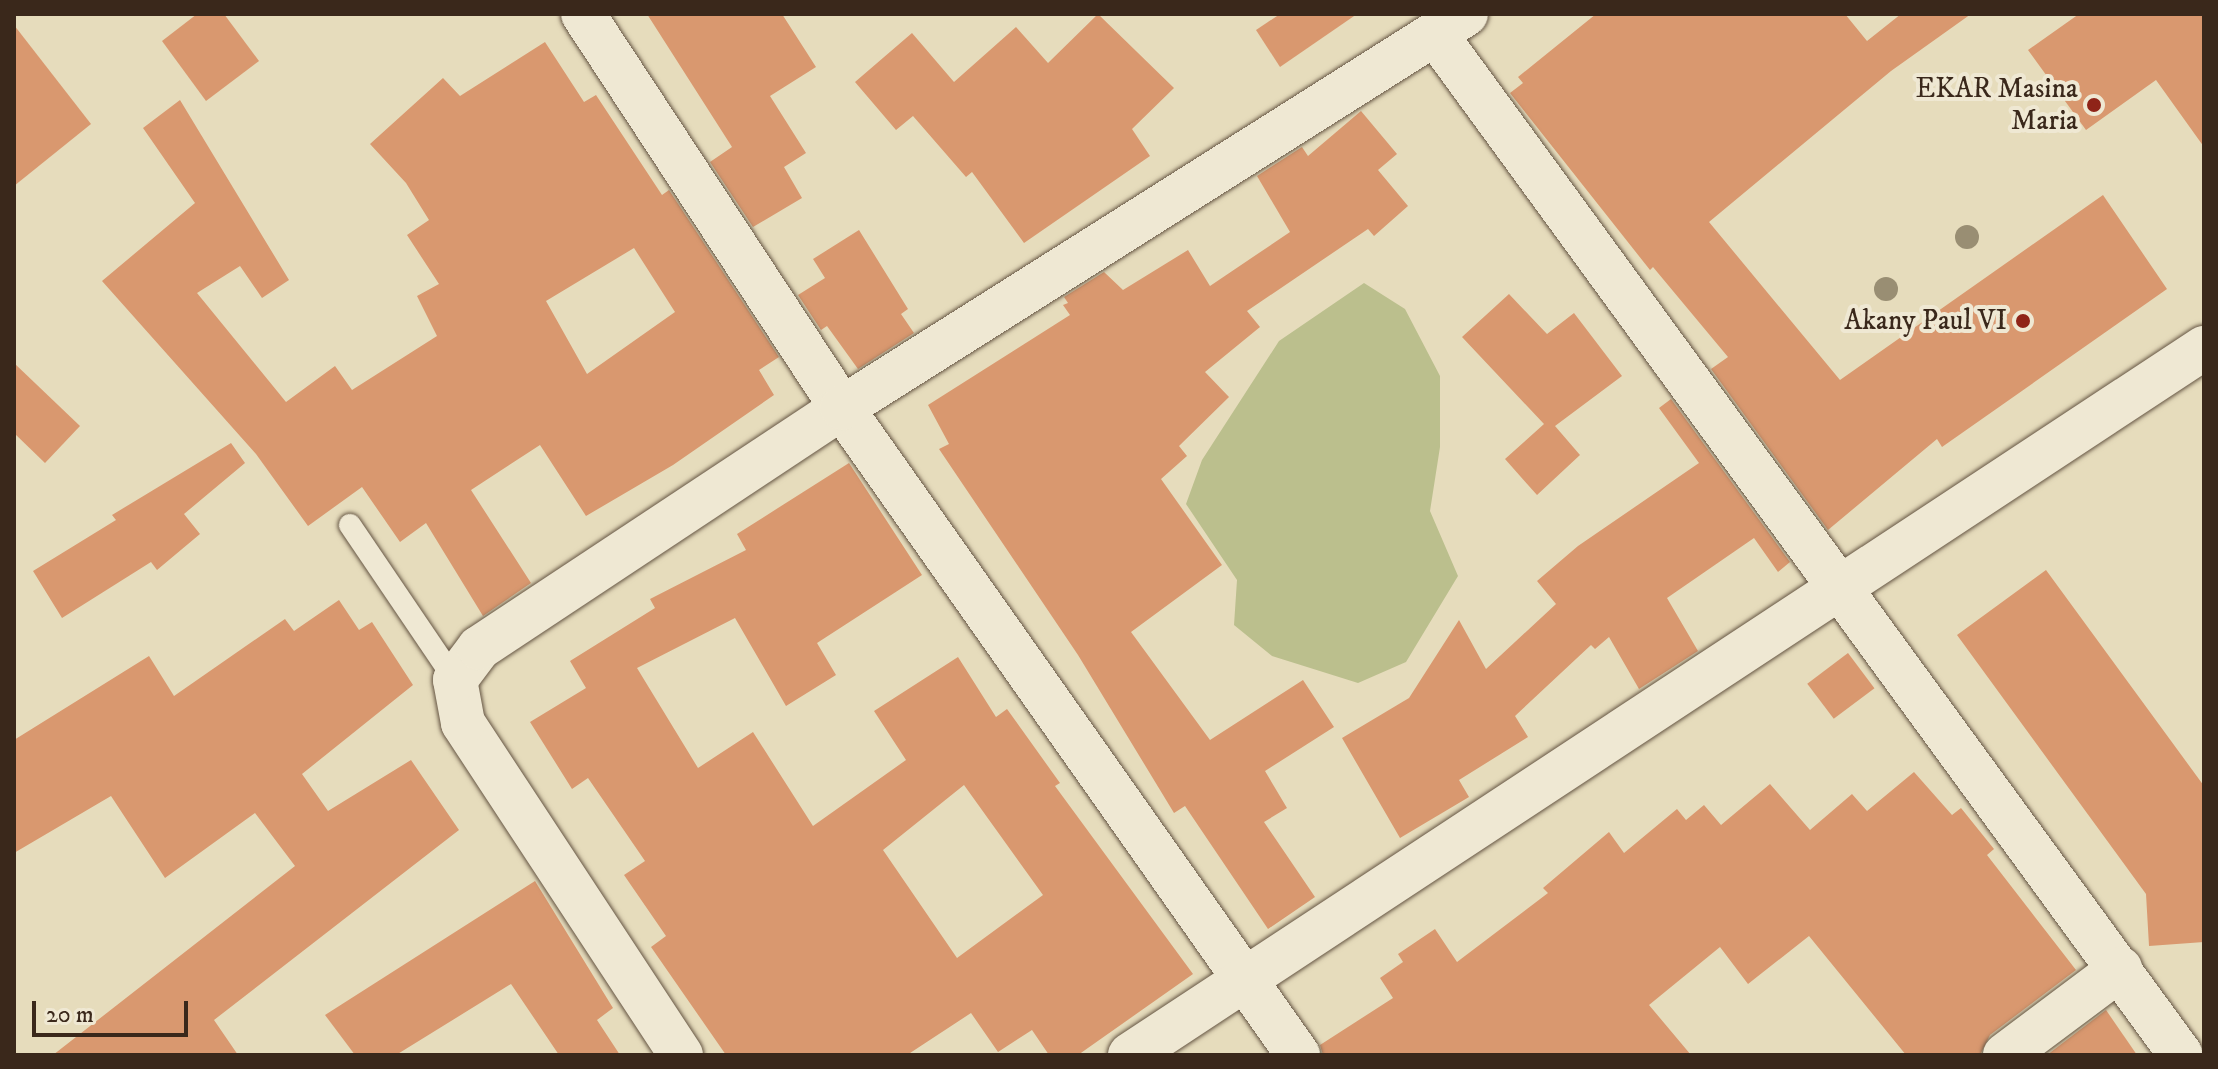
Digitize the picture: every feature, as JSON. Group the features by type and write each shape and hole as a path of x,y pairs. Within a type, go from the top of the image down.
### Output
{"street":[{"path":"583,14 842,408 1298,1055"},
{"path":"681,1055 463,723 455,680 479,648 842,408 1451,24 1843,585 2181,1055"},
{"path":"1130,1055 2204,348"},
{"path":"2005,1055 2120,969"}],"lane":[{"path":"350,525 455,680"}],"green space":[{"path":"1364,283 1405,309 1440,376 1440,447 1430,511 1458,576 1406,662 1358,683 1272,656 1234,625 1237,580 1186,504 1202,460 1279,341"}],"building":[{"path":"197,14 224,14 259,61 206,101 162,41"},
{"path":"647,14 782,14 816,67 770,96 806,153 784,167 802,198 753,227 710,162 732,147"},
{"path":"1098,14 1174,88 1132,129 1150,156 1024,243 972,172 966,177 913,116 896,130 855,82 912,33 954,82 1016,27 1048,63"},
{"path":"1280,14 1357,14 1280,67 1256,30"},
{"path":"1596,14 1845,14 1867,41 1901,14 1971,14 1891,71 1709,222 1840,380 2103,195 2167,289 1942,447 1937,439 1828,530 1711,369 1728,357 1653,267 1650,270 1510,93 1523,83 1518,77"},
{"name":"EKAR Masina Maria","path":"2079,14 2204,14 2204,147 2156,80 2086,130 2028,50"},
{"path":"14,25 91,124 14,186"},
{"path":"545,42 584,102 596,95 662,195 669,190 779,357 759,370 774,395 673,465 586,516 540,445 471,490 531,583 483,616 426,523 400,542 362,487 308,526 256,454 102,281 195,203 143,128 180,100 289,280 262,298 240,266 197,293 286,402 335,366 352,390 437,336 417,296 439,284 407,235 429,220 406,183 370,144 443,78 460,96","holes":["634,248 675,312 587,374 546,301"]},
{"path":"1361,111 1397,154 1378,170 1408,206 1374,236 1368,229 1247,311 1260,327 1205,372 1229,397 1179,446 1187,456 1161,479 1222,565 1131,632 1210,740 1303,680 1334,727 1265,771 1287,808 1264,822 1315,897 1268,929 1185,806 1174,813 1078,655 939,449 949,444 928,405 1070,315 1063,305 1068,303 1064,297 1104,272 1123,290 1188,250 1210,286 1290,232 1257,176 1302,147 1308,156"},
{"path":"859,230 908,309 901,314 914,333 858,369 827,326 821,330 798,295 825,278 813,259"},
{"path":"1509,294 1547,334 1574,313 1622,376 1555,426 1580,455 1537,495 1505,459 1544,424 1462,337"},
{"path":"14,363 80,426 45,463 14,433"},
{"path":"1671,399 1790,562 1778,572 1754,538 1667,598 1698,651 1639,689 1609,637 1595,649 1591,645 1515,716 1528,737 1459,780 1469,797 1400,838 1342,738 1409,698 1459,620 1486,669 1556,604 1537,581 1578,546 1699,463 1659,408"},
{"path":"231,443 245,463 184,514 200,534 157,570 151,562 62,618 33,571 116,520 112,515"},
{"path":"849,463 922,575 817,643 836,675 786,706 735,618 637,668 698,768 753,732 813,826 906,760 874,711 958,657 996,717 1007,709 1060,783 1055,786 1193,974 1078,1055 1049,1055 1032,1030 998,1052 971,1013 907,1055 726,1055 651,947 666,936 624,875 645,861 588,778 572,789 530,722 586,688 570,661 655,608 650,599 746,550 737,534","holes":["964,785 1043,895 957,958 883,850"]},
{"path":"2046,570 2204,786 2204,942 2149,946 2146,894 1957,635"},
{"path":"339,600 359,630 372,622 413,685 302,774 328,811 411,760 459,830 214,1020 238,1055 53,1055 295,866 255,813 165,878 111,796 14,853 14,740 149,656 174,696 285,619 294,631"},
{"path":"1848,653 1874,688 1834,719 1807,684"},
{"path":"1914,772 1952,815 1961,808 1994,849 1987,855 2076,970 1990,1035 1980,1055 1906,1055 1809,936 1748,984 1720,947 1649,1005 1691,1055 1323,1055 1320,1045 1393,998 1380,978 1403,962 1398,954 1435,929 1457,962 1548,893 1543,888 1609,832 1624,853 1677,809 1686,820 1704,805 1721,825 1770,784 1810,830 1852,794 1867,811"},
{"path":"535,881 613,1008 597,1020 620,1055 559,1055 511,984 396,1055 355,1055 325,1015"},
{"path":"2106,1010 2137,1055 2047,1055"}],"place":[{"name":"EKAR Masina Maria","path":"2094,105"},
{"name":"Akany Paul VI","path":"2023,321"}]}
